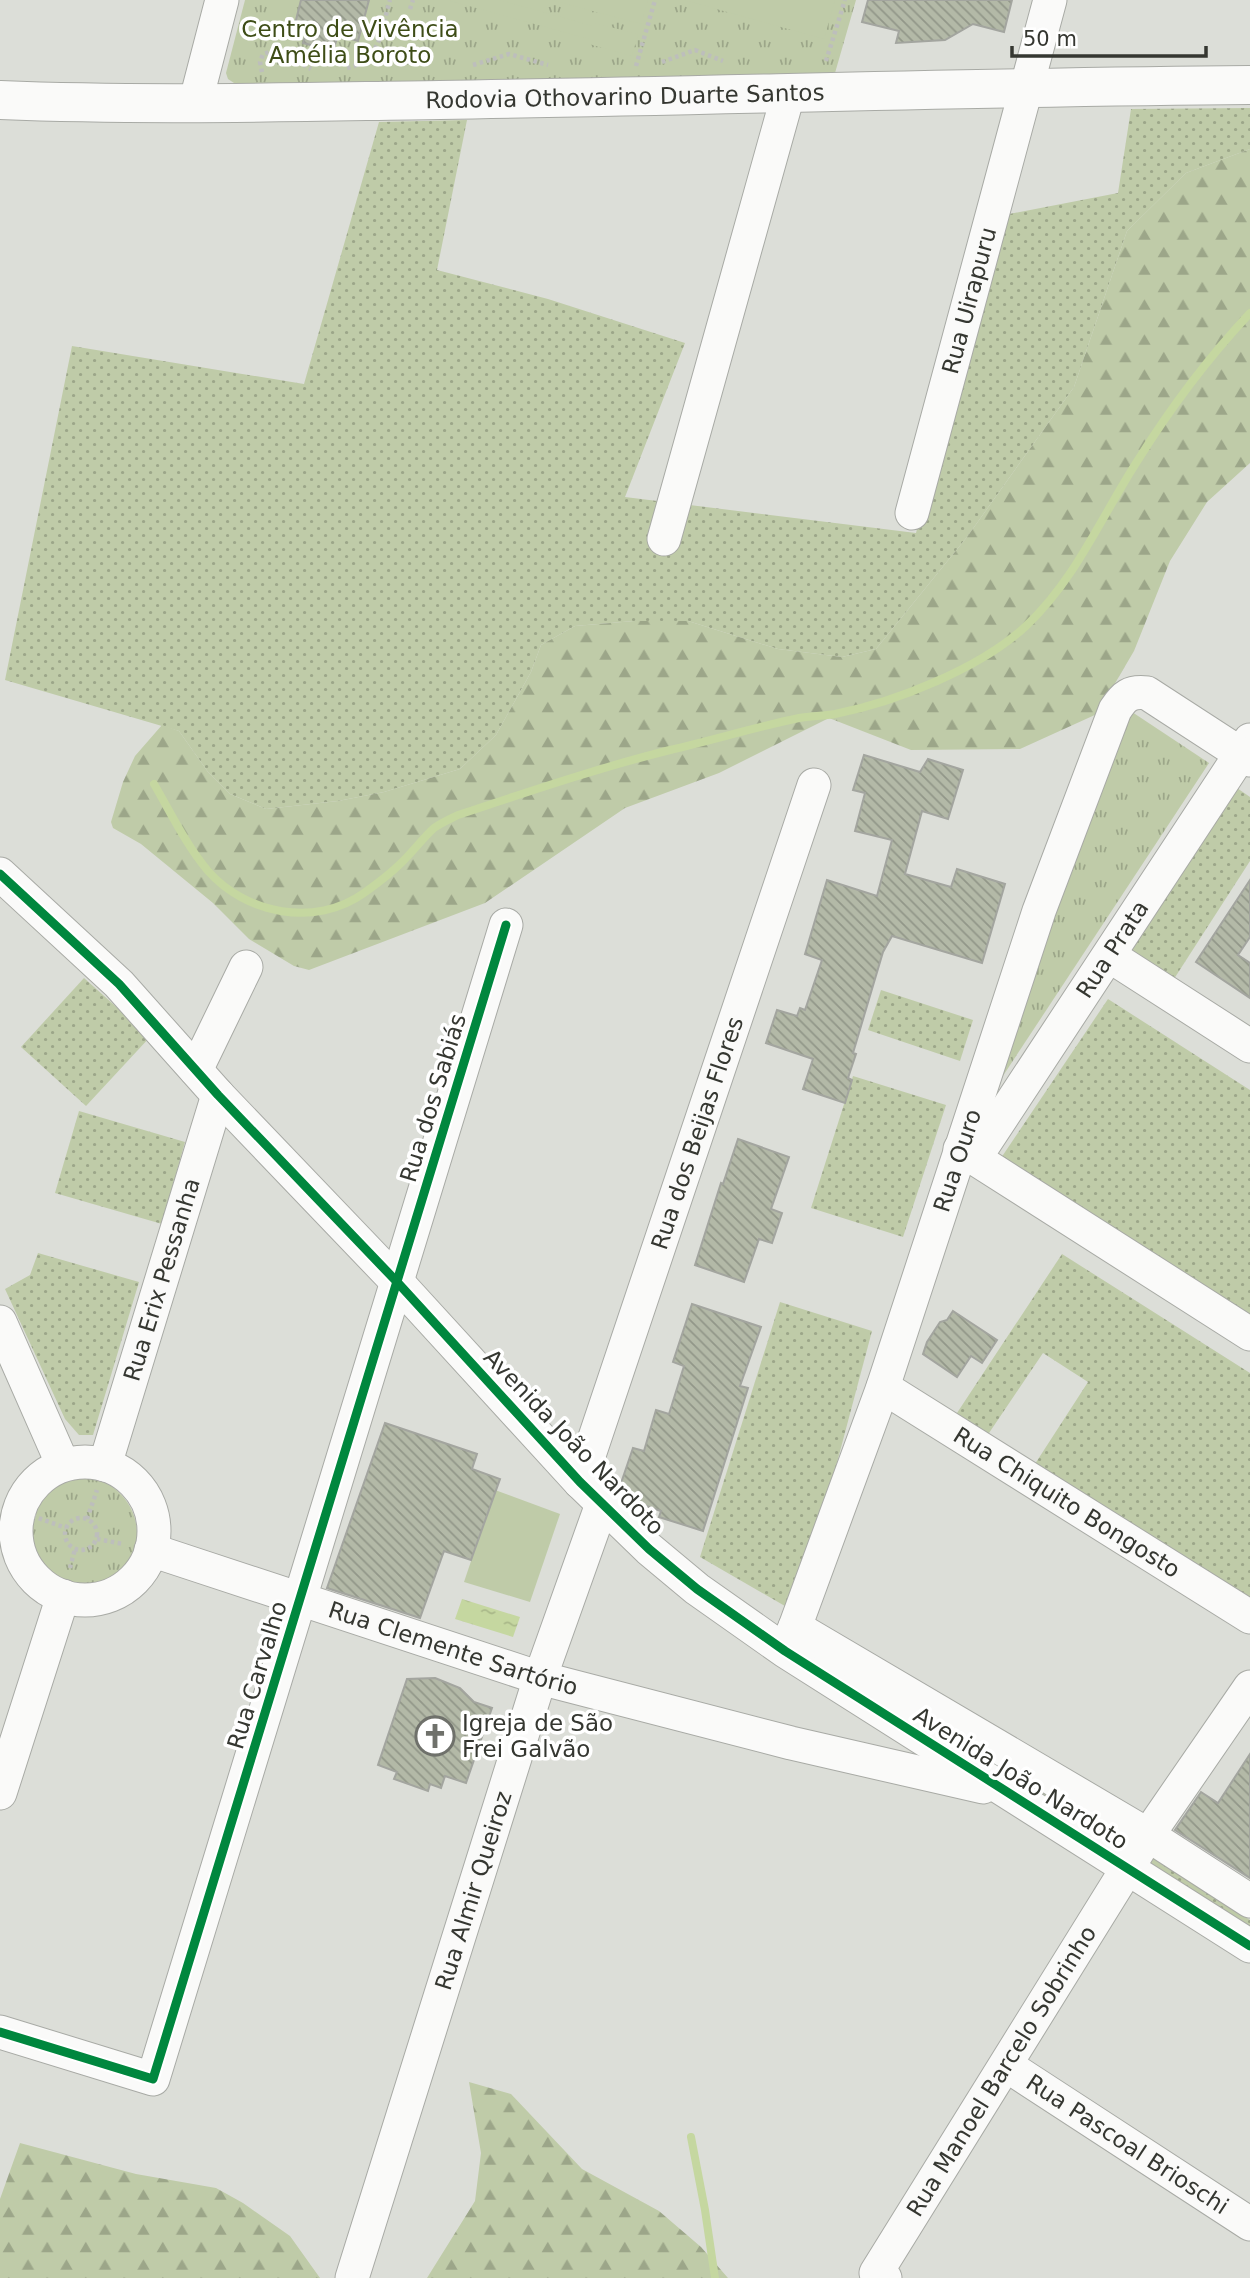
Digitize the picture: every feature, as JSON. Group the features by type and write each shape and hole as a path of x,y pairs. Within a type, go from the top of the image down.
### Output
{"main road":[{"name":"Rodovia Othovarino Duarte Santos","path":"0,100 141,105 788,95 1025,87 1250,86"}],"street":[{"path":"195,104 222,0"},
{"name":"Rua Uirapuru","path":"912,513 1050,0"},
{"path":"664,539 788,95"},
{"name":"Rua Ouro","path":"790,1639 968,1153 1039,911 1115,710 1122,698 1130,693 1147,693 1247,751"},
{"name":"Rua Prata","path":"968,1153 1110,956 1247,751"},
{"name":"Rua dos Beijas Flores","path":"591,1493 814,785"},
{"name":"Avenida João Nardoto","path":"0,874 119,984 218,1095 398,1283 591,1493 649,1549 697,1589 1148,1835 1250,1900"},
{"name":"Rua dos Sabiás","path":"398,1283 506,925"},
{"path":"1110,956 1250,1046"},
{"path":"196,1070 246,967"},
{"name":"Rua Erix Pessanha","path":"105,1465 218,1095"},
{"path":"968,1153 1250,1334"},
{"name":"Rua Carvalho","path":"0,2032 153,2079 398,1283"},
{"path":"0,1322 63,1465"},
{"name":"Rua Chiquito Bongosto","path":"883,1387 1250,1618"},
{"path":"91,1462 105,1465 121,1472 135,1483 146,1498 153,1514 151,1550 136,1577 124,1588 94,1599 78,1599 49,1590 27,1569 16,1541 19,1511 26,1495 35,1482 63,1465 91,1462"},
{"name":"Rua Almir Queiroz","path":"352,2278 540,1678 591,1493"},
{"name":"Rua Clemente Sartório","path":"151,1550 540,1678 791,1743 1006,1792"},
{"path":"0,1793 63,1595"},
{"name":"Avenida João Nardoto","path":"790,1639 1006,1792 1250,1946"},
{"name":"Rua Manoel Barcelo Sobrinho","path":"880,2275 1006,2064 1148,1835 1250,1686"},
{"name":"Rua Pascoal Brioschi","path":"1006,2064 1250,2224"}],"path":[{"path":"346,68 362,65 370,58 382,32 390,0"},
{"path":"410,9 413,0"},
{"path":"638,72 634,72 655,0"},
{"path":"818,66 824,64 829,57 845,0"},
{"path":"264,76 260,69 263,54 276,50 311,69 320,69"},
{"path":"657,64 695,50 725,62"},
{"path":"463,69 509,54 557,68"},
{"path":"19,1511 66,1528"},
{"path":"77,1518 88,1519 95,1527 97,1539 87,1549 75,1549 65,1539 66,1528 77,1518"}],"green space":[{"name":"Centro de Vivência Amélia Boroto","path":"245,0 856,0 835,73 240,87 228,79 226,73"},
{"path":"447,0 500,0 593,26 594,23 638,34 632,56 589,44 589,39"},
{"path":"551,0 648,0 641,24"},
{"path":"684,0 835,0 824,39"},
{"path":"1250,108 1250,149 1186,173 1127,231 1074,387 967,537 876,649 842,657 778,649 688,621 634,621 575,626 541,645 531,672 496,735 460,769 384,792 338,801 266,809 230,794 208,772 179,731 5,680 72,346 304,384 379,122 467,120 437,270 548,299 685,343 625,497 916,533 994,217 1118,193 1131,109"},
{"path":"1250,149 1250,463 1207,502 1170,561 1134,651 1097,714 1020,749 911,750 829,718 719,773 625,808 485,903 309,970 294,966 249,939 213,903 141,844 113,828 111,822 123,782 135,756 162,725 179,731 208,772 230,794 266,809 338,801 384,792 460,769 496,735 531,672 541,645 575,626 634,621 688,621 778,649 842,657 876,649 967,537 1074,387 1127,231 1186,173"},
{"path":"1123,706 1209,763 995,1088"},
{"path":"1237,788 1250,797 1250,861 1172,982 1129,954"},
{"path":"84,978 150,1037 86,1106 21,1047"},
{"path":"881,990 973,1020 960,1061 868,1030"},
{"path":"1108,999 1250,1090 1250,1318 1001,1158"},
{"path":"853,1076 946,1105 903,1237 811,1208"},
{"path":"79,1111 185,1142 162,1224 55,1193"},
{"path":"38,1253 139,1282 93,1435 79,1435 65,1419 5,1289 30,1275"},
{"path":"1062,1254 1250,1373 1250,1608 1033,1467 1088,1382 1043,1353 987,1436 955,1416"},
{"path":"780,1302 872,1331 797,1613 700,1557"},
{"path":"80,1477 102,1481 121,1493 133,1512 137,1534 133,1556 121,1575 102,1587 80,1591 58,1587 39,1575 27,1556 23,1534 27,1512 39,1493 58,1481"},
{"path":"495,1490 560,1514 530,1602 464,1582"},
{"path":"807,1649 1126,1841 1120,1845"},
{"path":"1151,1856 1250,1920 1250,1927 1149,1862"},
{"path":"469,2082 511,2094 582,2169 659,2211 701,2247 728,2278 427,2278 475,2201 481,2153"},
{"path":"20,2143 136,2174 216,2188 243,2203 290,2236 320,2278 0,2278 0,2199"}],"water":[{"path":"462,1599 520,1617 513,1637 455,1619"}],"building":[{"path":"301,0 369,0 358,41 338,35 333,51 303,43 308,27 295,24"},
{"path":"868,0 1012,0 1004,32 973,24 945,40 896,43 899,31 862,22"},
{"path":"864,755 920,772 928,759 963,770 948,819 922,811 905,874 951,887 957,869 1005,884 982,963 892,936 883,952 853,1053 856,1054 848,1078 852,1080 845,1103 803,1089 813,1059 766,1043 777,1010 797,1016 800,1008 805,1010 822,960 805,954 827,880 877,896 892,840 855,831 865,793 853,790"},
{"path":"1250,880 1250,937 1238,955 1250,963 1250,998 1196,962"},
{"path":"738,1139 789,1157 771,1209 782,1213 772,1243 759,1239 744,1282 695,1265"},
{"path":"692,1304 761,1327 740,1386 748,1388 703,1531 659,1517 661,1511 631,1501 631,1493 619,1489 633,1448 644,1451 656,1410 669,1414 684,1366 673,1362"},
{"path":"953,1311 997,1340 982,1363 971,1356 957,1377 923,1354 940,1322 947,1320"},
{"path":"385,1423 477,1454 472,1469 500,1479 471,1560 444,1551 420,1618 327,1588"},
{"name":"Igreja de São Frei Galvão","path":"435,1678 460,1688 474,1702 492,1708 466,1783 445,1776 441,1788 430,1784 428,1791 394,1779 397,1772 378,1765 407,1679"},
{"path":"1250,1754 1250,1878 1175,1830 1201,1792 1218,1803"}],"waterway":[{"path":"154,784 193,851 224,886 261,906 303,913 345,904 364,893 396,868 434,828 458,815 643,757 804,717 859,708 937,681 986,656 1026,626 1044,608 1074,568 1164,421 1205,365 1250,313"},
{"path":"691,2137 715,2278"}],"cycle path":[{"path":"0,874 119,984 218,1095 398,1283 580,1482 649,1549 697,1589 785,1651 1250,1946"},
{"path":"0,2032 153,2079 506,925"}],"place":[{"name":"Igreja de São Frei Galvão","path":"435,1736"}]}
